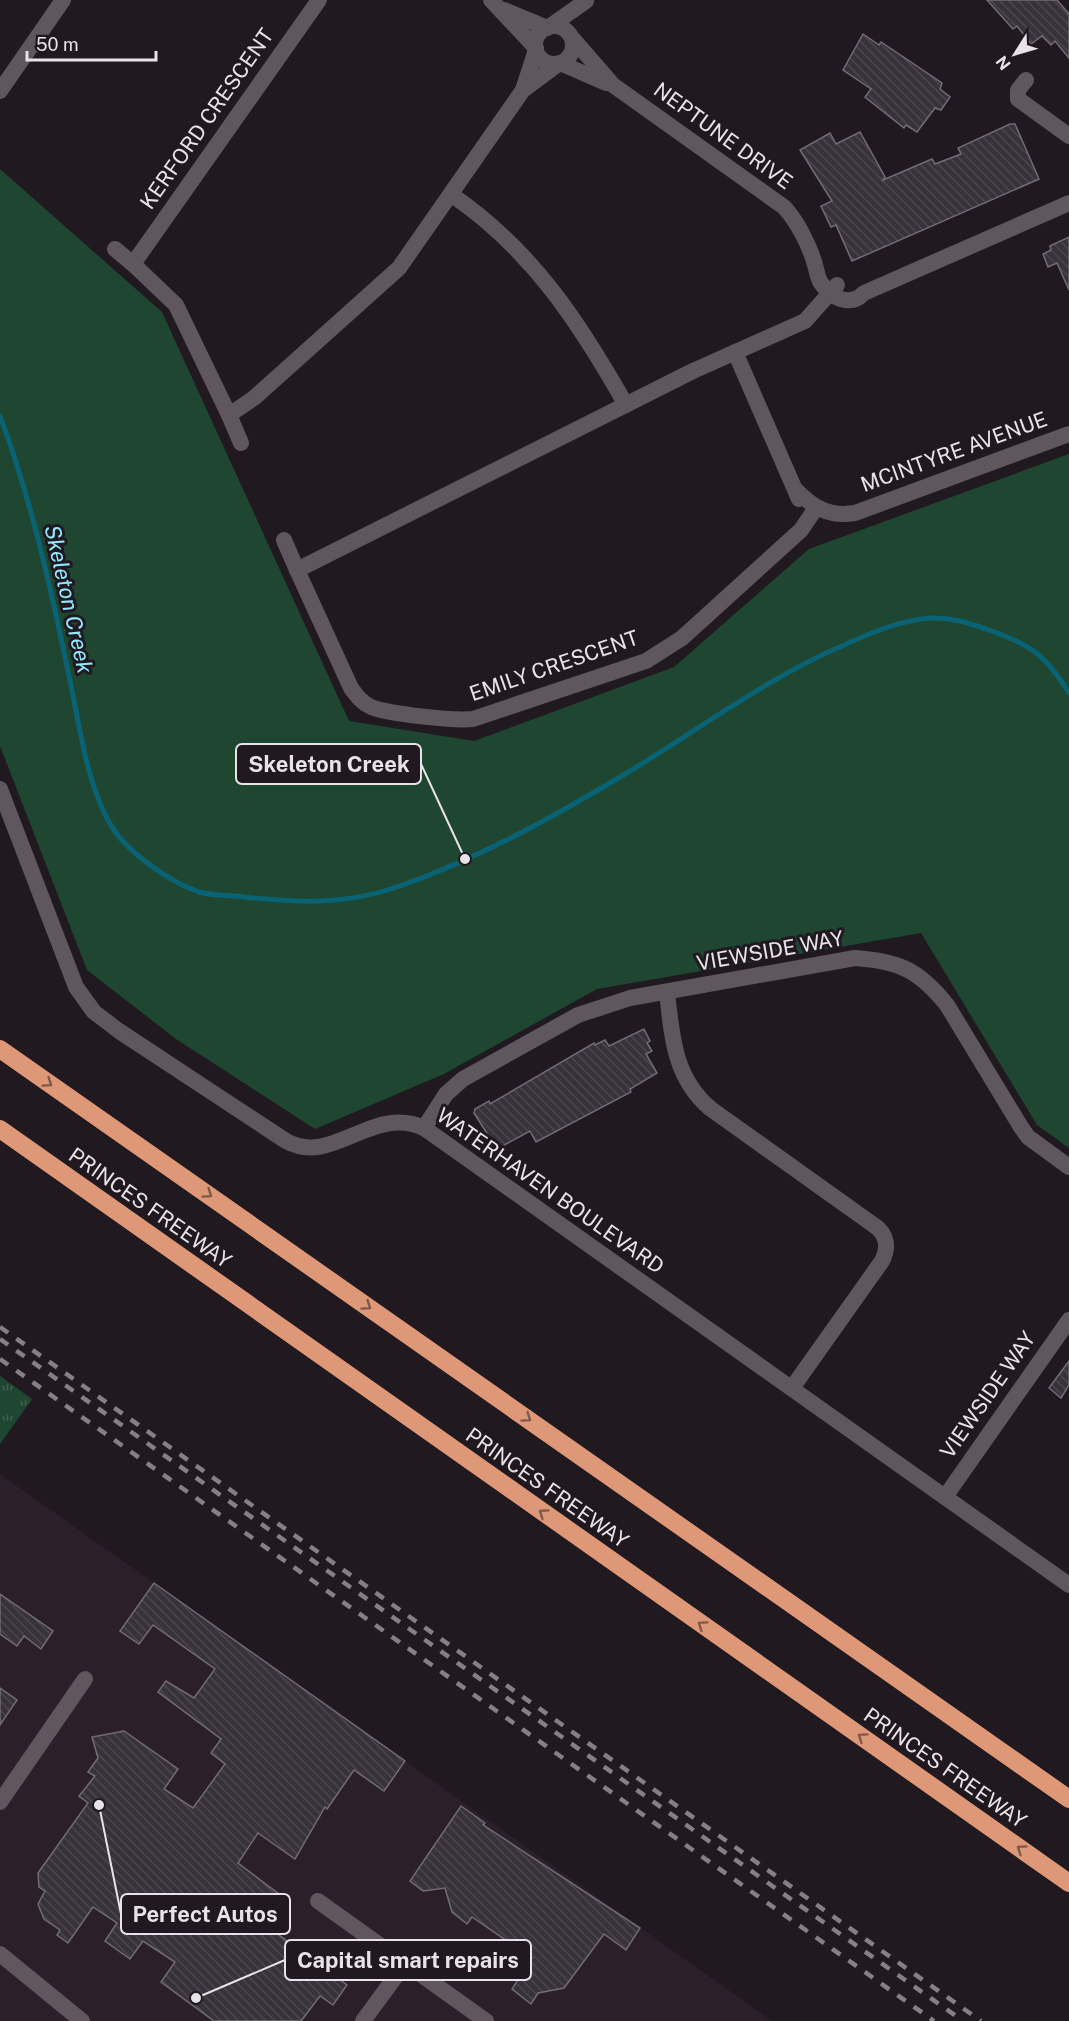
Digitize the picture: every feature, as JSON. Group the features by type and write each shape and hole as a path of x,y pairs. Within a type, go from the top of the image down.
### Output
{"highway":[{"name":"PRINCES FREEWAY","path":"0,1049 1069,1799"},
{"name":"PRINCES FREEWAY","path":"0,1129 1069,1883"}],"street":[{"path":"0,91 63,0"},
{"name":"KERFORD CRESCENT","path":"133,264 319,0"},
{"path":"229,414 254,398 399,268 523,90 538,36 586,0"},
{"path":"523,90 572,52 572,38 586,0"},
{"path":"496,4 548,27 563,28 572,38"},
{"path":"496,4 545,62 559,63"},
{"name":"NEPTUNE DRIVE","path":"572,38 613,86"},
{"name":"NEPTUNE DRIVE","path":"559,63 613,86 774,199 792,217 815,264 818,278 834,290"},
{"path":"1026,80 1018,90 1018,99 1069,136"},
{"path":"452,195 471,209 545,279 585,334 626,405"},
{"path":"297,570 626,405 805,321 834,290 851,301 864,293 1069,203"},
{"path":"115,249 176,304 241,443"},
{"path":"735,352 795,489 814,513"},
{"name":"MCINTYRE AVENUE","path":"814,513 855,513 1069,434"},
{"name":"EMILY CRESCENT","path":"284,540 351,688 363,702 379,709 458,720 473,719 646,661 662,652 682,638 801,530 814,513"},
{"name":"WATERHAVEN BOULEVARD","path":"0,789 69,972 83,999 94,1012 147,1052 300,1148 319,1148 375,1125 394,1121 423,1128 1069,1585"},
{"name":"VIEWSIDE WAY","path":"423,1128 446,1094 456,1084 560,1025 615,1002 855,958 877,959 910,969 922,977 947,1005 1028,1137 1069,1167"},
{"path":"667,992 680,1067 694,1094 711,1109 875,1226 884,1236 886,1249 882,1261 792,1388"},
{"name":"VIEWSIDE WAY","path":"945,1497 1069,1320"},
{"path":"0,1802 85,1678"},
{"path":"318,1901 404,1965 486,2021"},
{"path":"2,1953 82,2021"},
{"path":"363,2021 404,1965"}],"shaded area":[{"path":"0,1474 340,1715 772,2021 0,2021"}],"green space":[{"path":"0,169 162,312 349,721 474,741 674,667 809,549 1069,454 1069,1148 1037,1125 921,933 597,989 444,1074 315,1129 176,1039 87,970 0,746"},
{"path":"0,1376 32,1399 0,1444"}],"building":[{"path":"987,0 1057,0 1069,14 1069,58 1055,41 1051,45 1042,36 1031,44 1017,26 1013,29"},
{"path":"863,34 879,45 881,42 942,83 940,89 950,97 941,110 935,108 917,132 906,125 904,128 865,97 871,89 843,70"},
{"path":"1010,124 1015,124 1039,179 852,261 836,225 831,227 821,206 832,201 800,150 830,133 836,144 860,132 885,177 883,180 932,159 935,164 961,154 958,148"},
{"path":"1069,237 1069,290 1057,263 1048,267 1043,254 1051,250 1050,246"},
{"path":"644,1029 650,1041 647,1043 652,1051 646,1054 657,1073 630,1089 631,1092 536,1142 530,1131 497,1149 474,1113 475,1109 489,1101 490,1104 594,1043 595,1045 605,1040 609,1046"},
{"path":"1069,1361 1069,1385 1061,1398 1049,1388"},
{"path":"154,1583 405,1761 384,1791 354,1770 327,1809 325,1807 295,1859 258,1833 238,1863 288,1901 273,1924 279,1935 347,1985 333,2005 320,1996 301,2021 214,2021 161,1982 175,1962 143,1941 130,1959 105,1941 117,1923 93,1907 68,1943 57,1935 60,1930 44,1919 38,1904 45,1891 39,1887 38,1873 88,1803 79,1796 95,1776 88,1772 98,1758 92,1737 124,1731 178,1769 164,1789 193,1808 225,1764 211,1753 221,1739 158,1692 166,1681 194,1698 215,1669 153,1625 139,1644 120,1631"},
{"path":"0,1594 53,1631 41,1649 24,1636 17,1646 0,1634"},
{"path":"0,1688 17,1700 0,1725"},
{"path":"461,1806 485,1823 483,1825 640,1928 626,1950 604,1934 564,1988 538,1993 531,2004 512,1989 532,1958 472,1917 467,1924 452,1912 445,1888 423,1891 410,1881"}],"waterway":[{"name":"Skeleton Creek","path":"0,416 39,542 90,774 104,813 114,830 130,849 164,875 199,892 215,895 323,901 361,897 430,875 489,849 575,804 735,704 816,658 865,636 907,622 930,618 953,620 1004,635 1036,652 1052,669 1069,693"}],"railway":[{"path":"0,1327 981,2021"},
{"path":"0,1339 963,2021"},
{"path":"0,1359 934,2021"}],"place":[{"name":"Skeleton Creek","path":"465,859"},
{"name":"Perfect Autos","path":"99,1805"},
{"name":"Capital smart repairs","path":"196,1998"}]}
